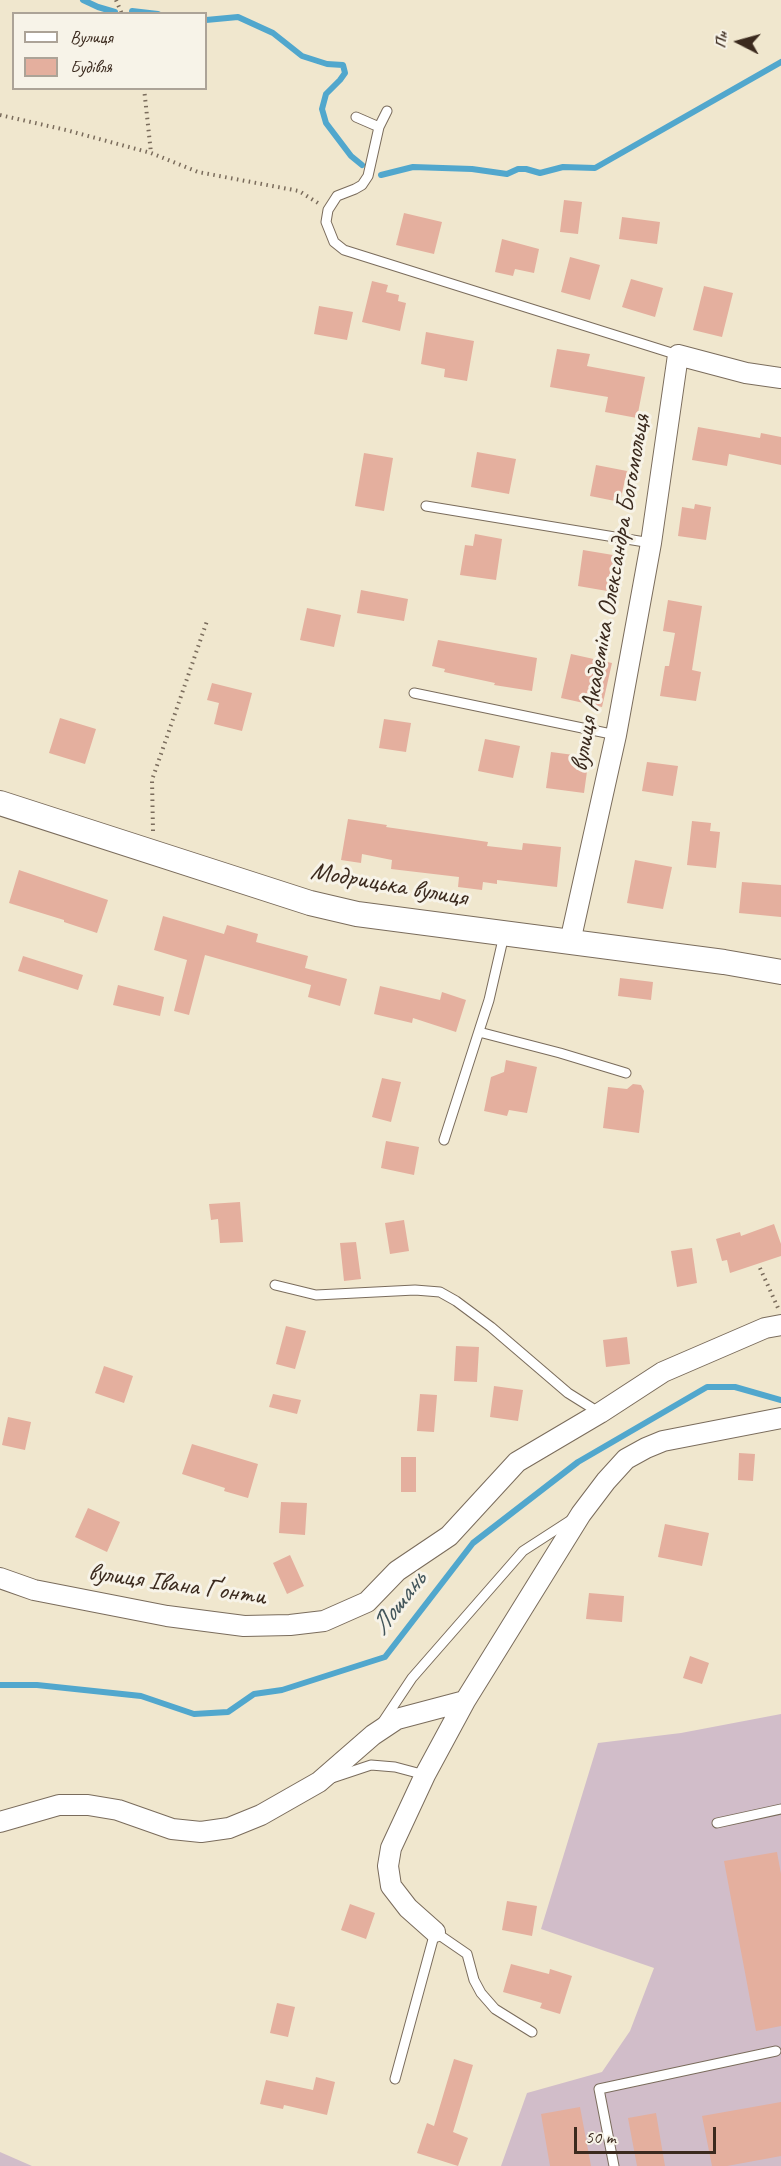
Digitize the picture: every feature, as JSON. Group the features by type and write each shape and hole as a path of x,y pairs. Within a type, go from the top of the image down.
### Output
{"street":[{"path":"678,355 746,374 781,378"},
{"name":"вулиця Академіка Олександра Богомольця","path":"570,942 616,735 651,543 678,355"},
{"name":"Модрицька вулиця","path":"0,803 310,903 357,914 505,932 781,972"},
{"name":"вулиця Івана Ґонти","path":"0,1578 34,1590 85,1601 244,1626 324,1622 366,1602 398,1571 449,1536 518,1462 663,1372 781,1319"},
{"path":"435,1932 408,1908 391,1886 388,1866 391,1848 465,1701 581,1514 626,1459 646,1448 663,1441 781,1418"},
{"path":"0,1822 59,1805 88,1805 118,1810 172,1829 201,1832 229,1828 261,1815 319,1782 373,1736 397,1719 465,1701"}],"lane":[{"path":"387,111 379,127 368,176 362,185 337,196 328,210 326,222 334,242 344,250 678,355"},
{"path":"356,117 379,127"},
{"path":"426,506 651,543"},
{"path":"414,693 616,735"},
{"path":"444,1140 489,1000 505,932"},
{"path":"479,1032 626,1073"},
{"path":"275,1285 316,1295 415,1290 440,1292 491,1327 568,1393 600,1413"},
{"path":"373,1736 412,1678 523,1551 581,1514"},
{"path":"319,1782 371,1765 395,1767 426,1775"},
{"path":"717,1823 781,1809"},
{"path":"394,2079 435,1932 467,1954 474,1980 481,1993 495,2009 532,2032"},
{"path":"614,2166 599,2089 776,2051"}],"path":[{"path":"144,90 151,153"},
{"path":"0,115 151,153 198,172 299,191 328,210"},
{"path":"153,852 152,780 207,621"},
{"path":"760,1268 781,1319"}],"shaded area":[{"path":"781,1714 781,2166 501,2166 527,2093 602,2072 630,2031 654,1968 541,1929 598,1743 681,1733"},
{"path":"0,2152 32,2166 0,2166"}],"building":[{"path":"564,200 582,202 578,234 560,232"},
{"path":"404,213 442,222 434,254 396,245"},
{"path":"622,217 660,222 657,244 619,239"},
{"path":"502,239 539,249 534,273 515,269 513,276 495,272"},
{"path":"570,257 600,265 590,300 561,292"},
{"path":"631,279 663,288 655,317 622,307"},
{"path":"372,281 388,285 386,292 399,295 398,301 406,303 400,331 362,322"},
{"path":"704,286 733,293 722,337 693,330"},
{"path":"319,306 353,312 347,340 314,334"},
{"path":"426,332 474,341 467,381 444,377 445,369 421,364"},
{"path":"557,349 590,354 587,366 645,377 637,418 605,412 608,397 550,387"},
{"path":"698,427 760,438 761,433 781,437 781,465 729,454 727,466 692,460"},
{"path":"477,452 516,459 509,494 471,487"},
{"path":"364,453 393,458 384,511 355,506"},
{"path":"596,465 627,471 620,502 590,496"},
{"path":"695,504 711,507 706,540 678,536 682,507 694,509"},
{"path":"475,534 502,539 496,580 460,575 465,545 473,546"},
{"path":"583,550 619,556 613,592 578,586"},
{"path":"361,590 408,599 404,621 357,613"},
{"path":"668,600 702,606 692,670 701,672 696,701 660,696 665,666 669,666 675,633 663,631"},
{"path":"307,608 341,615 334,647 300,640"},
{"path":"438,640 537,658 532,691 494,685 495,683 444,672 445,669 432,666"},
{"path":"571,654 612,663 602,707 561,698"},
{"path":"212,683 252,693 242,731 214,724 219,703 207,700"},
{"path":"60,718 96,729 85,764 49,753"},
{"path":"384,719 411,723 406,752 379,748"},
{"path":"485,739 520,746 513,778 478,771"},
{"path":"551,752 589,757 584,793 546,788"},
{"path":"647,762 678,766 673,796 642,791"},
{"path":"348,819 488,842 487,846 522,850 523,843 561,847 557,887 497,880 497,884 483,882 482,890 458,887 459,877 391,869 392,860 362,854 361,863 341,860"},
{"path":"692,821 711,823 710,831 720,832 716,868 687,865"},
{"path":"635,860 672,867 663,909 627,903"},
{"path":"19,870 108,900 97,933 9,903"},
{"path":"742,882 781,885 781,917 739,913"},
{"path":"163,916 224,934 227,925 258,934 256,942 308,956 305,968 347,979 340,1006 308,997 311,985 205,955 189,1015 174,1011 187,960 154,950"},
{"path":"23,956 83,975 78,990 18,971"},
{"path":"620,978 653,982 651,1000 618,996"},
{"path":"118,985 164,997 160,1016 113,1005"},
{"path":"380,986 440,1000 442,992 466,1000 456,1032 413,1018 412,1023 374,1014"},
{"path":"506,1060 537,1067 527,1113 509,1110 507,1116 484,1111 491,1077 504,1072"},
{"path":"382,1078 401,1082 391,1122 372,1117"},
{"path":"633,1084 641,1085 644,1091 639,1133 603,1128 608,1087 627,1089"},
{"path":"386,1141 419,1147 414,1175 381,1168"},
{"path":"240,1202 243,1242 220,1243 218,1219 211,1220 209,1204"},
{"path":"404,1220 409,1251 390,1254 385,1223"},
{"path":"774,1224 781,1244 781,1256 730,1273 727,1260 722,1261 716,1239 740,1232 741,1236"},
{"path":"356,1242 361,1279 344,1281 340,1243"},
{"path":"692,1248 697,1283 677,1287 671,1251"},
{"path":"286,1326 306,1331 295,1369 276,1364"},
{"path":"627,1337 630,1364 606,1367 603,1340"},
{"path":"456,1346 479,1347 477,1382 454,1381"},
{"path":"104,1366 133,1376 124,1403 95,1393"},
{"path":"494,1386 523,1390 518,1421 490,1417"},
{"path":"273,1394 301,1400 297,1414 269,1407"},
{"path":"420,1394 437,1395 434,1432 417,1431"},
{"path":"8,1417 31,1422 25,1450 2,1445"},
{"path":"192,1444 258,1464 248,1498 182,1474"},
{"path":"739,1453 755,1454 753,1481 738,1480"},
{"path":"401,1457 416,1457 416,1492 401,1492"},
{"path":"281,1502 307,1503 305,1535 279,1533"},
{"path":"88,1508 120,1522 107,1552 75,1537"},
{"path":"665,1524 709,1533 702,1566 658,1557"},
{"path":"290,1555 304,1586 287,1594 273,1563"},
{"path":"589,1593 624,1596 622,1622 586,1619"},
{"path":"690,1656 709,1663 702,1684 683,1678"},
{"path":"777,1852 781,1874 781,2026 756,2031 724,1861"},
{"path":"507,1901 537,1906 532,1936 502,1930"},
{"path":"350,1904 375,1913 366,1939 341,1930"},
{"path":"511,1964 549,1974 550,1969 572,1976 560,2014 540,2008 542,2003 503,1992"},
{"path":"277,2003 295,2007 288,2037 270,2033"},
{"path":"454,2059 473,2065 453,2132 468,2138 458,2166 417,2153 427,2123 434,2126"},
{"path":"316,2077 335,2082 327,2115 284,2105 283,2109 260,2104 266,2080 313,2090"},
{"path":"781,2102 781,2156 727,2166 712,2166 702,2116"},
{"path":"580,2107 591,2166 550,2166 541,2114"},
{"path":"656,2113 665,2166 637,2166 628,2118"}],"waterway":[{"path":"83,0 115,12"},
{"path":"132,11 141,12"},
{"path":"207,20 238,17 273,33 302,56 327,64 343,65 345,73 326,94 322,109 326,123 351,156 362,165"},
{"path":"381,175 413,167 472,169 507,174 518,169 540,173 563,167 595,168 781,62"},
{"name":"Лошань","path":"0,1685 37,1685 141,1696 194,1714 228,1712 254,1694 282,1690 385,1657 473,1543 578,1462 707,1387 735,1387 781,1400"}]}
